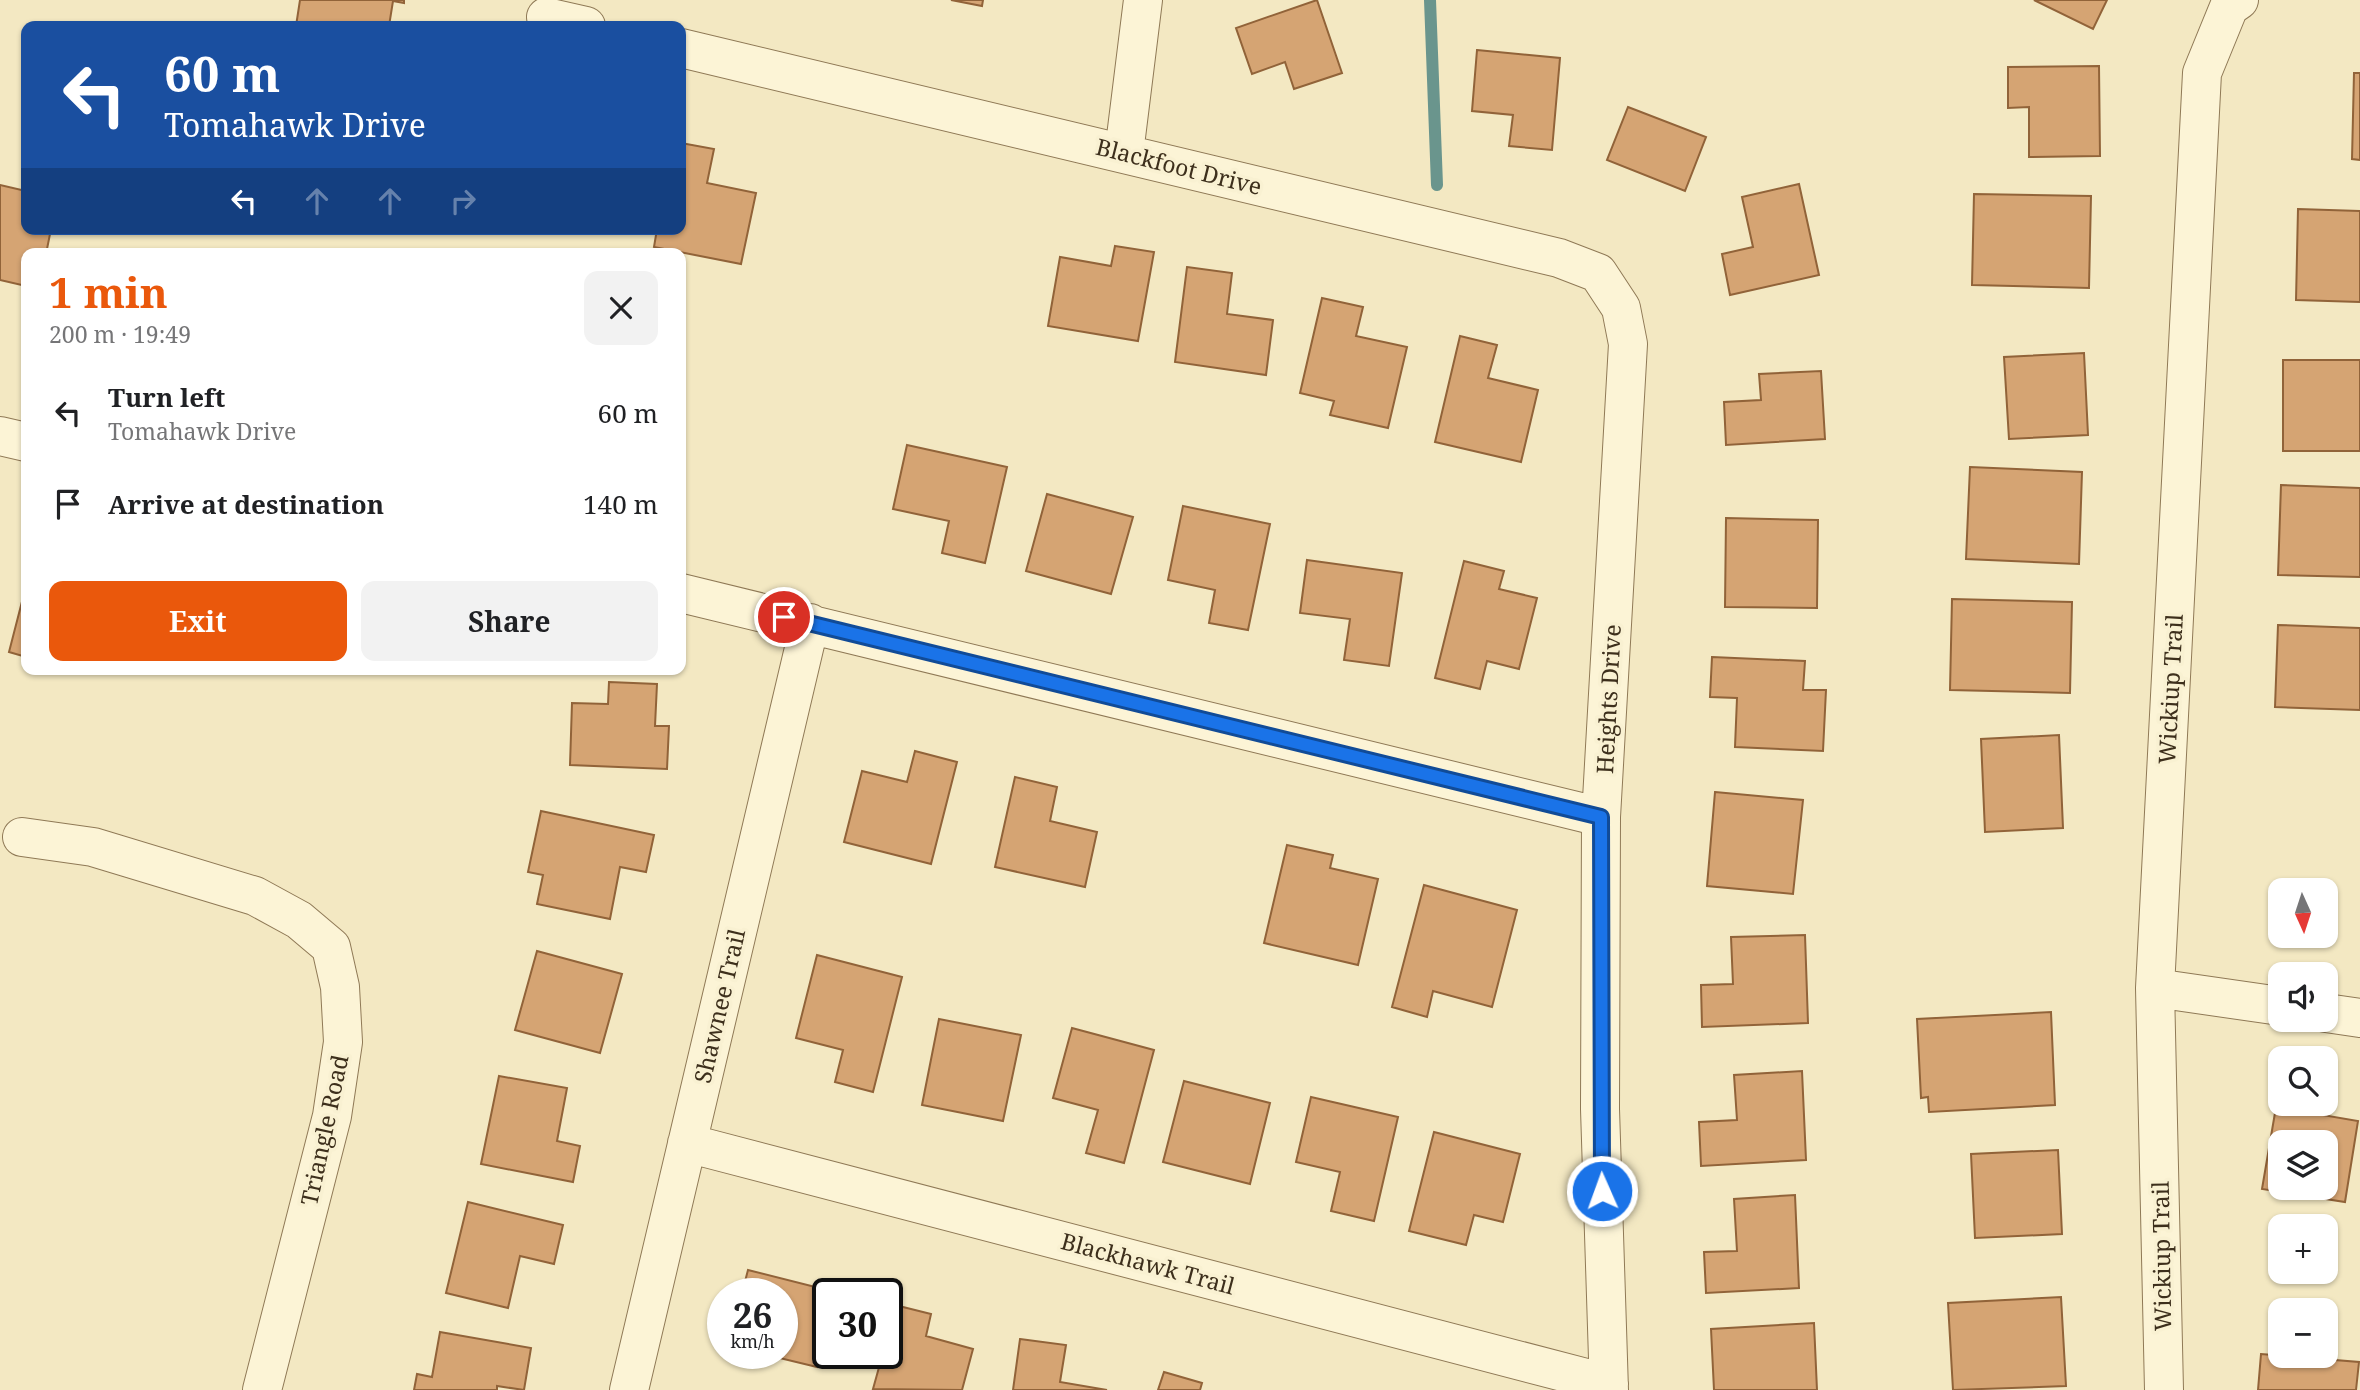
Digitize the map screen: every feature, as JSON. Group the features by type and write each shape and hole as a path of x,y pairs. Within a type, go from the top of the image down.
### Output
{"street":[{"path":"1124,153 1143,0"},
{"name":"Wickiup Trail","path":"2164,1390 2155,988 2202,73 2229,7 2239,0"},
{"path":"546,17 564,21"},
{"name":"Blackfoot Drive","path":"686,49 1559,258 1598,274 1621,308 1628,344"},
{"name":"Heights Drive","path":"1609,1387 1600,1109 1601,817 1628,344"},
{"path":"0,436 21,441"},
{"path":"686,594 1601,817"},
{"name":"Shawnee Trail","path":"629,1390 810,623"},
{"name":"Triangle Road","path":"22,836 93,847 255,896 299,920 331,947 340,987 343,1042 332,1116 262,1390"},
{"path":"2155,988 2268,1004"},
{"path":"2338,1015 2360,1018"},
{"name":"Blackhawk Trail","path":"687,1143 1609,1387"}],"building":[{"path":"300,0 404,0 404,3 393,1 390,21 297,21"},
{"path":"951,0 983,0 982,6"},
{"path":"1317,0 1342,73 1294,89 1285,62 1252,74 1236,28"},
{"path":"2034,0 2107,0 2093,29"},
{"path":"1477,50 1560,58 1552,150 1509,146 1513,115 1472,111"},
{"path":"2099,66 2100,156 2029,157 2029,107 2008,108 2008,67"},
{"path":"2354,73 2360,73 2360,160 2352,159"},
{"path":"1628,107 1706,137 1685,191 1607,160"},
{"path":"686,144 714,149 707,183 756,193 741,264 686,253 686,248 654,247 656,235 686,235"},
{"path":"1799,184 1819,275 1730,295 1722,254 1753,247 1742,197"},
{"path":"0,185 21,190 21,235 50,235 47,248 21,248 21,285 0,280"},
{"path":"1974,194 2091,196 2089,288 1972,285"},
{"path":"2298,209 2360,211 2360,302 2296,300"},
{"path":"1115,246 1154,252 1138,341 1048,326 1060,257 1111,266"},
{"path":"1187,267 1232,273 1227,314 1273,320 1266,375 1175,362"},
{"path":"1322,298 1363,307 1356,336 1407,347 1388,428 1330,415 1334,401 1300,393"},
{"path":"1460,336 1497,345 1488,378 1538,390 1521,462 1435,442"},
{"path":"2084,353 2088,435 2009,439 2004,357"},
{"path":"2283,360 2360,360 2360,451 2283,451"},
{"path":"1821,371 1825,439 1726,445 1724,402 1761,400 1759,374"},
{"path":"907,445 1007,467 985,563 942,553 949,521 893,509"},
{"path":"1970,467 2082,472 2079,564 1966,559"},
{"path":"2281,485 2360,488 2360,577 2278,575"},
{"path":"1047,494 1133,517 1111,594 1026,571"},
{"path":"1183,506 1270,524 1248,630 1209,623 1215,590 1168,580"},
{"path":"1726,518 1818,520 1817,608 1725,607"},
{"path":"1307,560 1402,573 1389,666 1344,660 1350,619 1300,613"},
{"path":"1464,561 1504,571 1499,589 1537,598 1519,669 1487,661 1480,689 1435,678"},
{"path":"1952,599 2072,602 2070,693 1950,690"},
{"path":"21,605 21,656 9,652"},
{"path":"2278,625 2360,628 2360,710 2275,707"},
{"path":"1712,657 1805,661 1803,690 1826,690 1823,751 1735,747 1737,698 1710,697"},
{"path":"609,682 657,684 655,726 669,726 667,769 570,765 572,703 608,704"},
{"path":"2059,735 2063,828 1985,832 1981,739"},
{"path":"915,751 957,762 931,864 844,842 862,771 907,782"},
{"path":"1015,777 1057,787 1050,821 1097,832 1085,887 995,867"},
{"path":"1715,792 1803,800 1793,894 1707,886"},
{"path":"541,811 654,835 646,872 620,867 610,919 537,904 543,875 528,872"},
{"path":"1287,845 1333,855 1330,868 1378,879 1358,965 1264,943"},
{"path":"1424,885 1517,910 1492,1007 1433,991 1427,1017 1392,1007"},
{"path":"1805,935 1808,1023 1702,1027 1701,985 1733,984 1731,937"},
{"path":"537,951 622,974 600,1053 515,1030"},
{"path":"817,955 902,977 873,1092 835,1082 843,1050 796,1038"},
{"path":"2051,1012 2055,1105 1929,1112 1928,1097 1921,1098 1917,1019"},
{"path":"939,1019 1021,1035 1003,1121 922,1105"},
{"path":"1072,1028 1154,1050 1124,1163 1086,1153 1098,1110 1053,1098"},
{"path":"1802,1071 1806,1160 1701,1166 1699,1122 1737,1120 1734,1075"},
{"path":"499,1076 567,1088 557,1141 580,1146 573,1182 481,1164"},
{"path":"1184,1081 1270,1103 1250,1184 1163,1162"},
{"path":"1311,1097 1398,1117 1374,1221 1331,1211 1340,1172 1296,1162"},
{"path":"2274,1116 2329,1116 2358,1121 2345,1202 2332,1200 2338,1200 2338,1130 2272,1130"},
{"path":"1434,1132 1520,1154 1503,1222 1474,1215 1466,1245 1409,1231"},
{"path":"2058,1150 2062,1234 1975,1238 1971,1154"},
{"path":"2268,1154 2268,1190 2262,1189"},
{"path":"1795,1195 1799,1288 1706,1293 1704,1252 1737,1251 1734,1199"},
{"path":"468,1202 563,1225 554,1264 520,1256 508,1308 446,1293"},
{"path":"748,1270 780,1278 746,1278"},
{"path":"798,1283 812,1286 812,1366 798,1362"},
{"path":"2061,1297 2066,1386 1953,1390 1948,1303"},
{"path":"903,1307 931,1314 926,1336 973,1349 962,1390 873,1389 879,1369 903,1369"},
{"path":"1814,1323 1817,1390 1714,1390 1711,1329"},
{"path":"440,1332 531,1348 524,1390 497,1386 497,1390 414,1390 417,1374 432,1377"},
{"path":"1020,1339 1066,1345 1060,1382 1107,1390 1013,1390"},
{"path":"2261,1354 2268,1355 2268,1368 2338,1368 2338,1360 2359,1362 2356,1390 2258,1390"},
{"path":"1164,1372 1202,1383 1200,1390 1158,1390"}],"waterway":[{"path":"1430,0 1437,185"}],"route":[{"path":"784,617 1601,817 1602,1191"}]}
